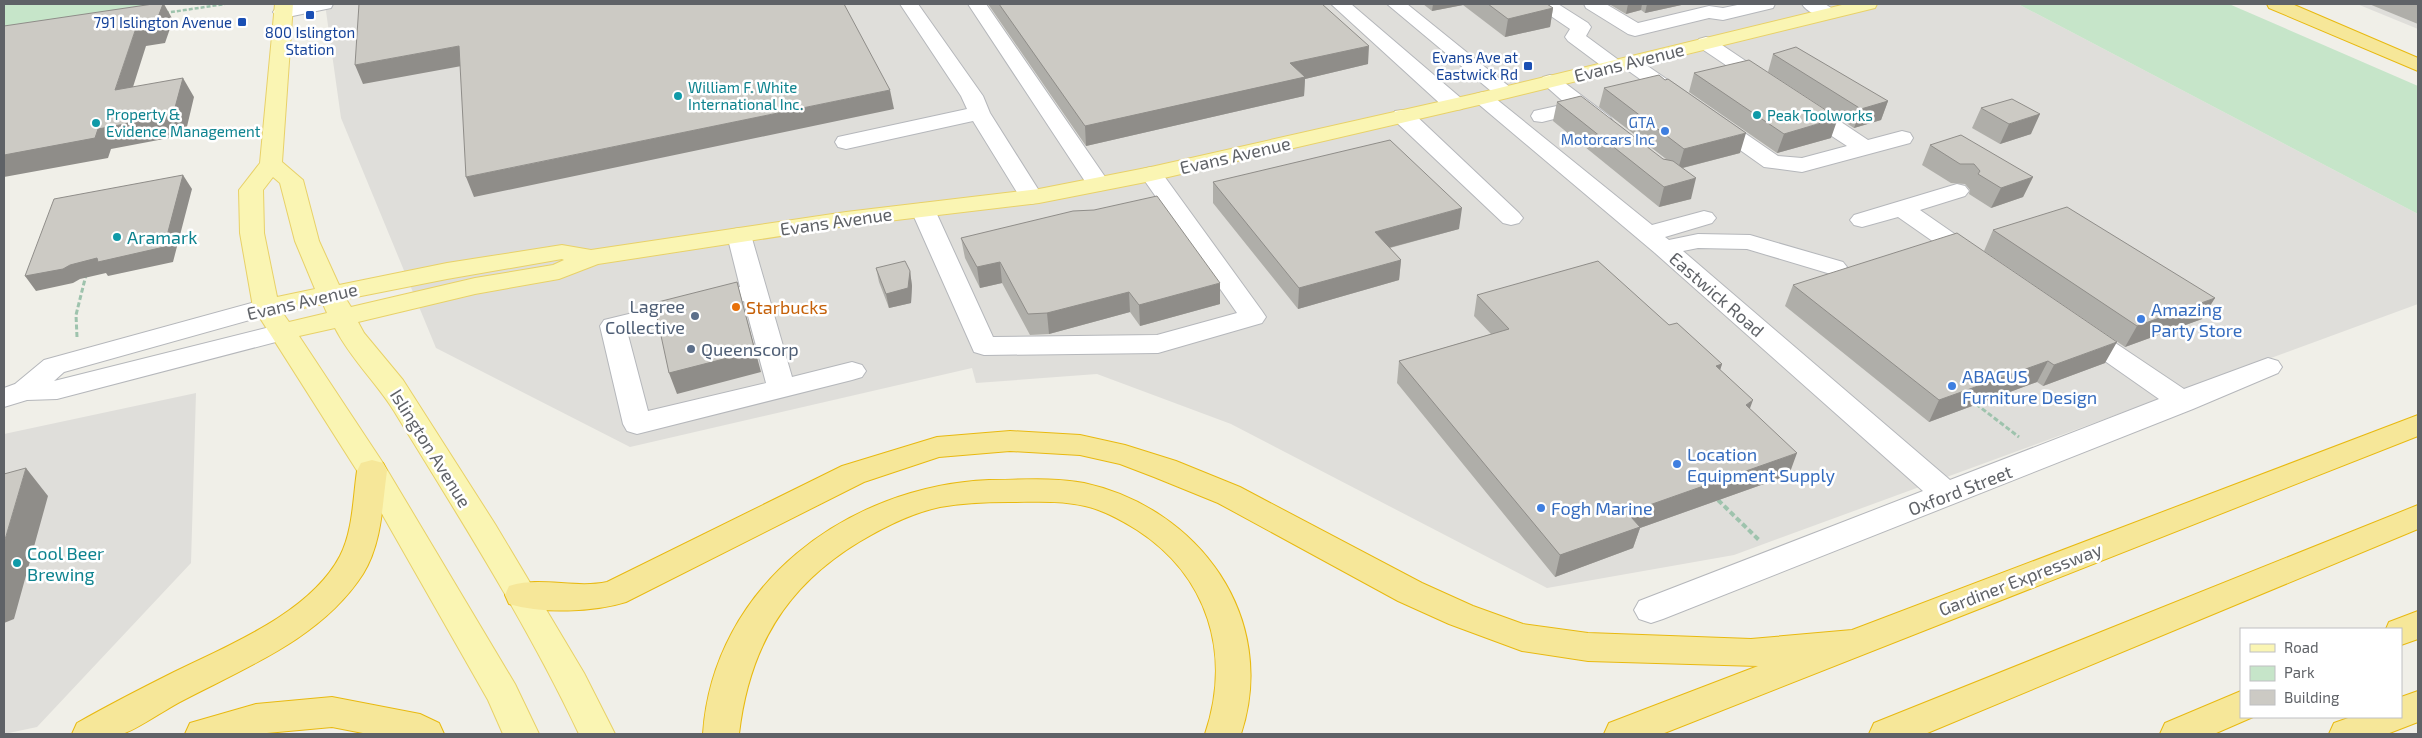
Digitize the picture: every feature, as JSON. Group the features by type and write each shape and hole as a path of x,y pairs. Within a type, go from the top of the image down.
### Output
{"highway":[{"path":"2276,4 2418,65"},
{"path":"2308,4 2418,51"},
{"name":"Gardiner Expressway","path":"1622,734 2418,425"},
{"path":"520,595 592,598 614,593 853,474 937,448 1010,441 1080,445 1125,455 1165,469 1229,495 1410,592 1460,615 1522,637 1588,647 1751,653 1852,644"},
{"path":"90,734 259,645 321,602 341,580 352,563 361,543 372,471"},
{"path":"721,734 722,710 737,658 765,610 790,576 835,542 881,515 929,499 975,491 1028,490 1046,490 1093,497 1129,511 1167,534 1194,562 1218,597 1232,640 1234,685 1223,734"},
{"path":"1887,734 2418,516"},
{"path":"2402,632 2418,624"},
{"path":"2178,734 2240,706"},
{"path":"2402,713 2418,706"},
{"path":"203,734 256,719 332,712 420,729 426,734"},
{"path":"2347,734 2388,718"}],"main road":[{"name":"Evans Avenue","path":"266,307 337,305 475,286 559,272 592,257 739,235 1031,197 1151,174 1493,95 1755,31 1820,8 1868,4"},
{"path":"283,8 271,164 251,190 252,233 266,307 372,471 503,694 521,734"},
{"name":"Islington Avenue","path":"271,164 291,180 307,241 352,336 393,387 572,683 597,734"},
{"name":"Evans Avenue","path":"282,332 337,305"}],"street":[{"path":"283,8 324,4"},
{"path":"909,4 972,96 979,113 1031,197"},
{"path":"977,4 1098,184"},
{"path":"1340,4 1454,104"},
{"name":"Eastwick Road","path":"1396,4 1493,95 1656,241 1947,495"},
{"path":"1546,4 1582,27 1575,37 1666,88 1772,162 1802,165 1902,138"},
{"path":"1593,4 1635,30 1709,12 1723,14 1766,4"},
{"path":"1706,4 1755,31"},
{"path":"1706,43 1865,148"},
{"path":"1720,76 1746,70"},
{"path":"1550,81 1620,136"},
{"path":"1666,88 1693,82"},
{"path":"1542,116 1582,106"},
{"path":"846,142 979,113"},
{"path":"1403,116 1511,218"},
{"path":"923,210 984,346 1158,344 1254,317 1151,174"},
{"path":"1862,220 1957,191"},
{"path":"1900,208 1989,269"},
{"path":"1656,241 1704,218"},
{"path":"739,235 781,388"},
{"path":"1656,241 1750,242 1784,254 1834,267"},
{"path":"754,291 613,326 637,424 852,371"},
{"name":"Evans Avenue","path":"14,395 54,366 266,307"},
{"path":"2061,318 2183,402"},
{"name":"Evans Avenue","path":"14,395 57,390 282,332"},
{"name":"Oxford Street","path":"1652,610 2268,367"}],"path":[{"path":"158,14 225,4"},
{"path":"78,343 76,315 86,275"},
{"path":"1976,404 2044,456"},
{"path":"1718,500 1779,560"}],"shaded area":[{"path":"325,4 2018,4 2418,214 2418,304 1734,555 1547,588 1231,424 1097,374 976,383 972,368 630,447 436,348 341,118"},
{"path":"2357,4 2418,4 2418,29"},
{"path":"196,393 191,563 37,727 4,734 4,434"}],"green space":[{"path":"4,4 165,4 4,28"},
{"path":"2018,4 2229,4 2418,86 2418,214"}],"building":[{"path":"163,4 155,25 136,28 115,90 183,78 173,115 98,129 95,138 4,155 4,26"},
{"name":"William F. White International Inc.","path":"359,4 844,4 890,90 466,177 459,46 355,65"},
{"path":"999,4 1322,4 1369,46 1290,63 1305,77 1085,126"},
{"path":"1488,4 1547,4 1553,8 1508,19"},
{"path":"1796,47 1888,101 1861,109 1773,54"},
{"path":"1749,60 1838,118 1784,134 1694,73"},
{"path":"1659,75 1665,80 1668,79 1746,133 1684,149 1604,88"},
{"path":"1581,96 1663,159 1673,161 1696,178 1664,187 1557,102"},
{"path":"2012,99 2040,114 2009,124 1981,108"},
{"path":"1961,135 2033,177 2001,188 1978,174 1980,171 1974,164 1960,164 1930,145"},
{"path":"1390,140 1462,208 1375,232 1401,260 1299,288 1213,182"},
{"name":"Aramark","path":"183,175 164,247 98,262 97,258 70,265 63,269 25,276 54,199"},
{"path":"1157,196 1220,283 1139,305 1129,292 1047,313 1028,314 1000,262 977,267 961,238 1073,211 1094,210"},
{"path":"2067,207 2215,298 2137,326 1993,230"},
{"path":"1957,233 2117,342 2054,365 2048,361 1939,400 1793,285"},
{"path":"905,261 910,271 908,288 886,294 876,268"},
{"path":"1598,261 1669,325 1677,323 1722,364 1716,366 1753,400 1746,405 1797,453 1641,508 1645,512 1631,517 1640,527 1560,555 1399,361 1509,329 1477,295"},
{"path":"737,282 755,351 669,373 654,303"},
{"path":"26,468 4,543 4,474"}],"place":[{"name":"800 Islington Station","path":"310,15"},
{"name":"791 Islington Avenue","path":"242,22"},
{"name":"Evans Ave at Eastwick Rd","path":"1528,66"},
{"name":"William F. White International Inc.","path":"678,96"},
{"name":"Peak Toolworks","path":"1757,115"},
{"name":"Property & Evidence Management","path":"96,123"},
{"name":"GTA Motorcars Inc","path":"1665,131"},
{"name":"Aramark","path":"117,237"},
{"name":"Starbucks","path":"736,307"},
{"name":"Lagree Collective","path":"695,316"},
{"name":"Amazing Party Store","path":"2141,319"},
{"name":"Queenscorp","path":"691,349"},
{"name":"ABACUS Furniture Design","path":"1952,386"},
{"name":"Location Equipment Supply","path":"1677,464"},
{"name":"Fogh Marine","path":"1541,508"},
{"name":"Cool Beer Brewing","path":"17,563"}]}
